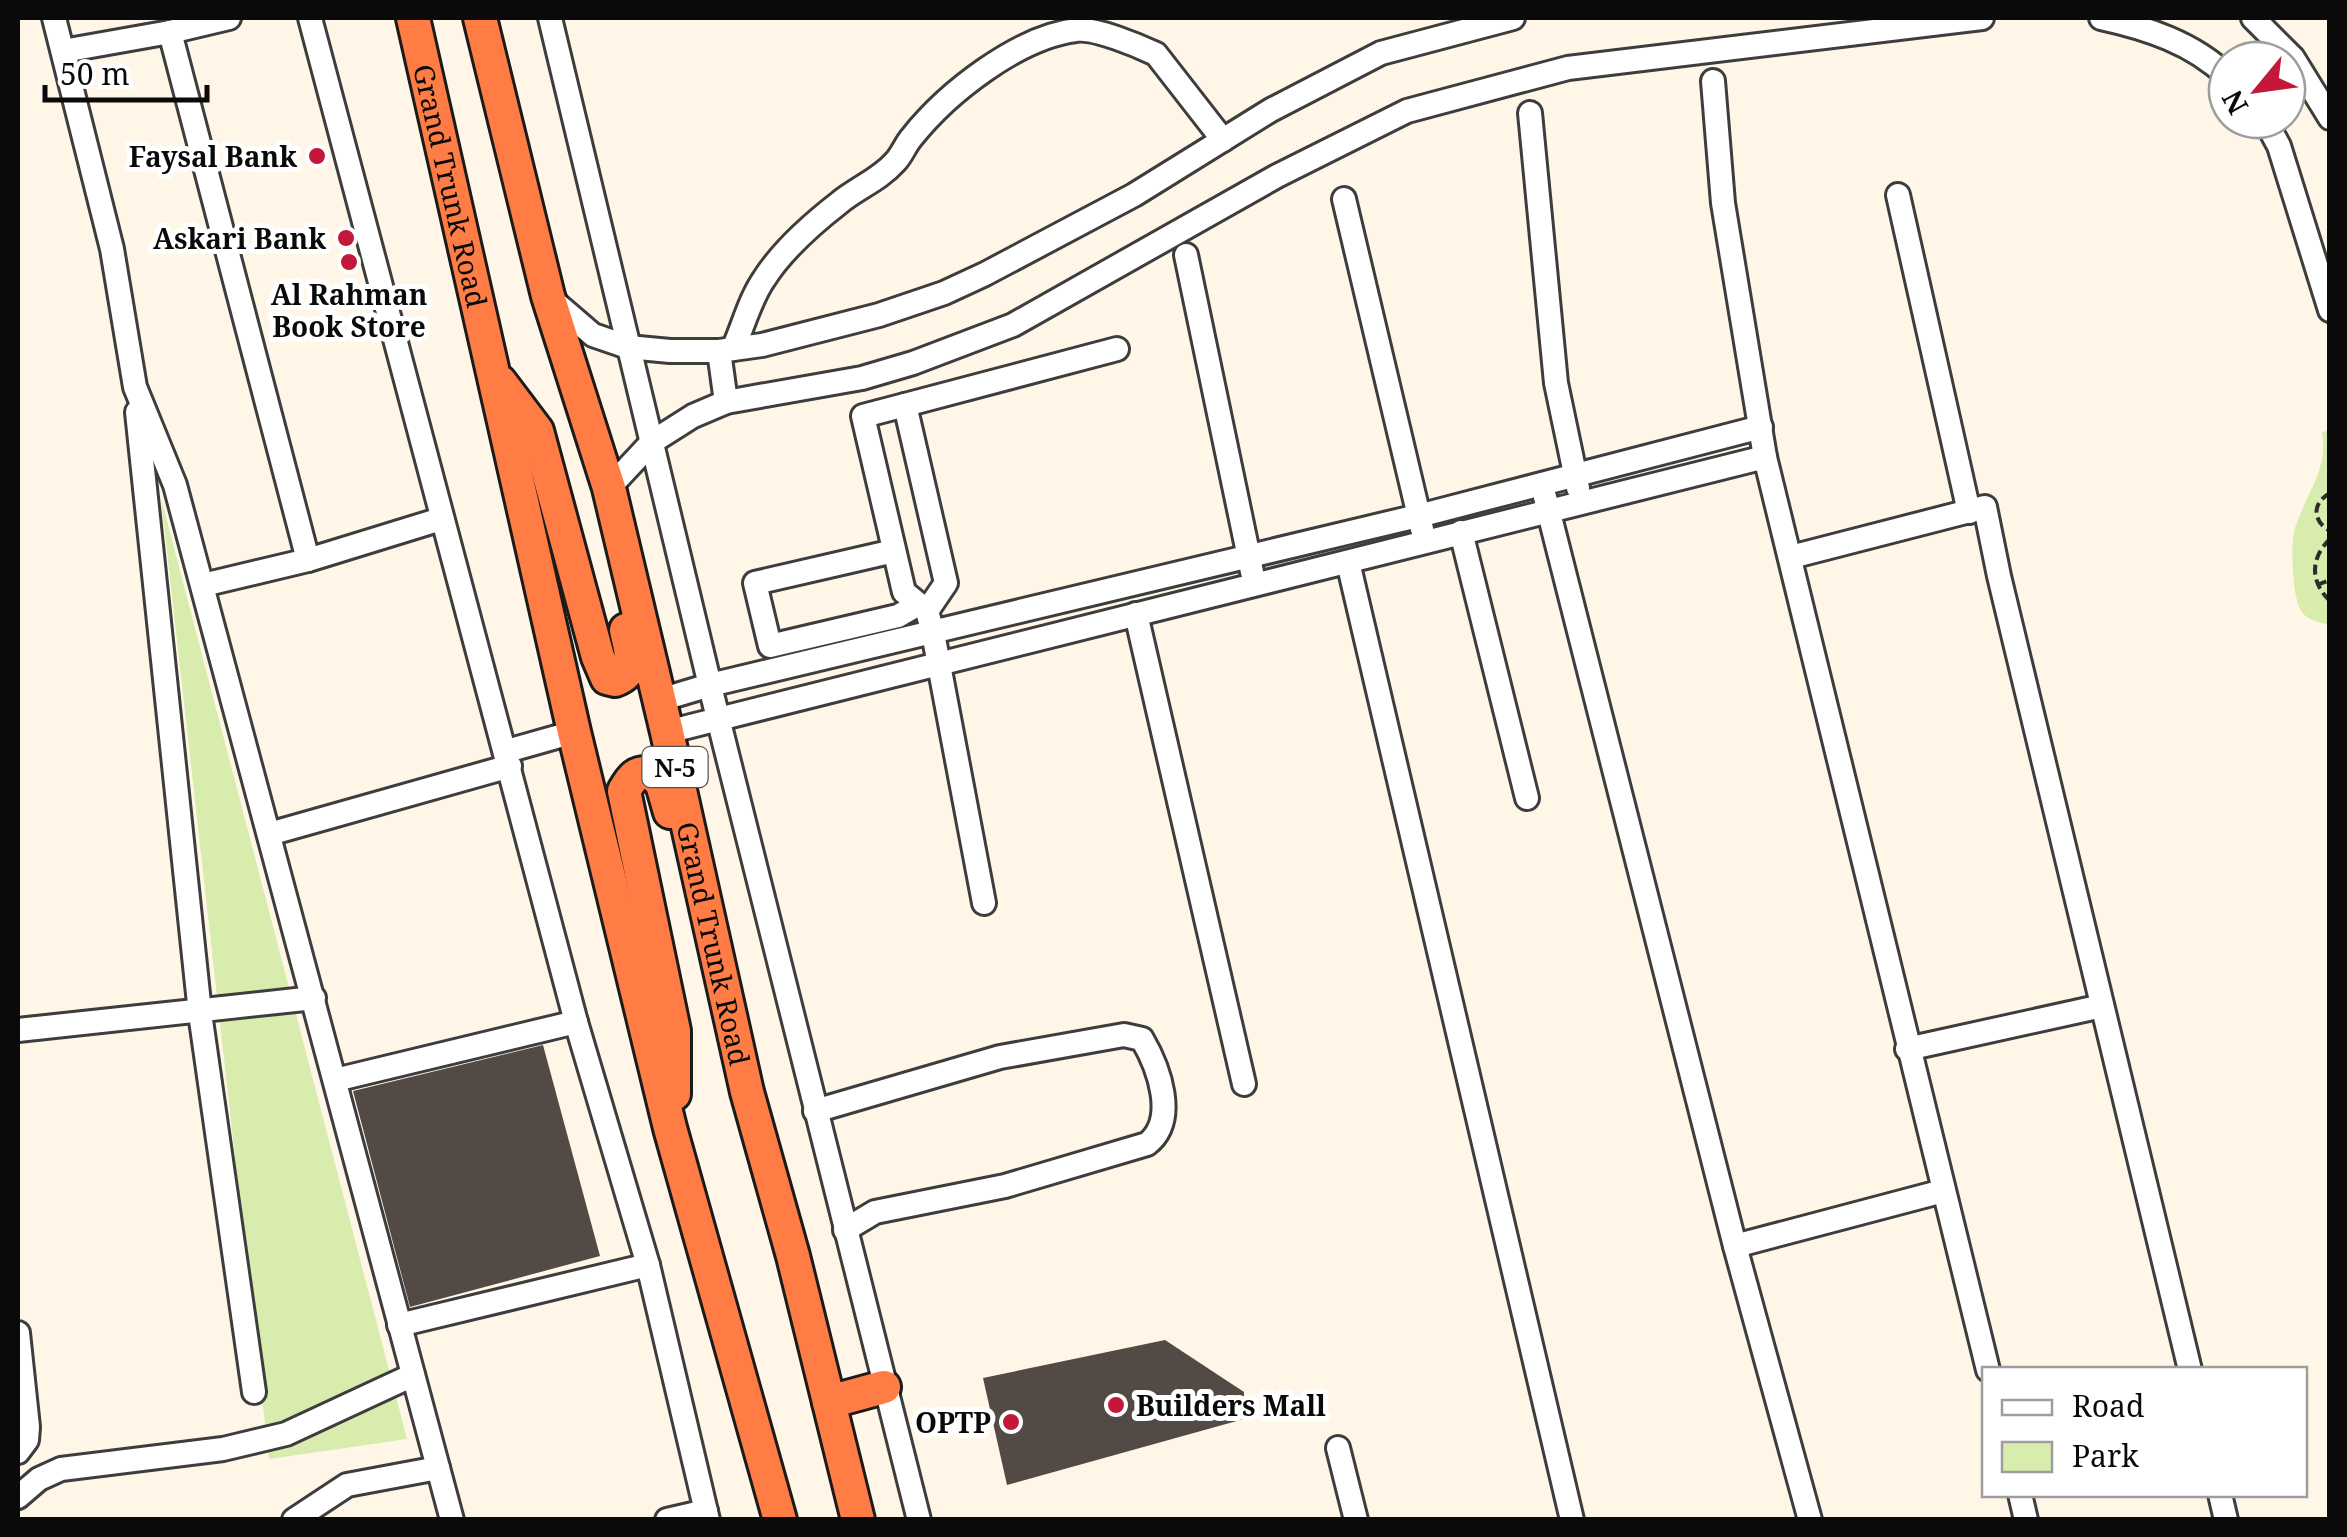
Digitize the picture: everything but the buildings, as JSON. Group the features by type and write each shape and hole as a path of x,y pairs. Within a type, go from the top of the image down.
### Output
{"highway":[{"name":"Grand Trunk Road","path":"413,18 574,732 670,1128 780,1520"},
{"name":"Grand Trunk Road","path":"480,18 548,296 608,488 660,700 747,1092 793,1256 858,1520"},
{"path":"495,376 537,431 598,657 607,678 615,680 629,671 632,661 584,464 567,362"},
{"path":"670,1128 675,1090 674,1032 624,791 632,776 643,772 652,772 662,784 712,1008 747,1092"},
{"path":"829,1402 884,1387"}],"street":[{"path":"54,18 112,249 134,387 200,1012 254,1392"},
{"path":"63,50 228,18"},
{"path":"310,18 576,1022 648,1265 707,1515 668,1520"},
{"path":"550,18 718,720 919,1520"},
{"path":"548,296 592,335 628,347 726,350 847,324 944,293 1134,196 1270,110 1381,54 1513,18"},
{"path":"608,488 672,427 726,402 862,378 1013,325 1277,176 1407,111 1568,68 1982,18"},
{"path":"2101,18 2169,38 2207,56"},
{"path":"2253,18 2293,58 2330,118"},
{"path":"726,402 726,350 762,281 781,256 815,222 898,160 910,138 948,98 1027,46 1077,30 1094,31 1140,46 1156,54 1223,140"},
{"path":"170,32 308,560"},
{"path":"1712,80 1723,202 1764,458 1987,1367"},
{"path":"1530,114 1556,384 1580,502"},
{"path":"2276,140 2330,310"},
{"path":"1898,195 1969,512"},
{"path":"1344,199 1424,542"},
{"path":"1186,255 1254,585"},
{"path":"984,903 939,665 926,616 904,592 863,416 1117,349"},
{"path":"134,387 175,485 452,1520"},
{"path":"905,405 946,583 926,616"},
{"path":"660,700 926,616 1249,556 1761,428"},
{"path":"667,732 1764,458"},
{"path":"1543,484 1735,1246 1810,1520"},
{"path":"1791,557 1985,507 1998,576 2189,1367"},
{"path":"203,585 308,560 441,519"},
{"path":"1461,532 1527,798"},
{"path":"894,551 756,583 770,646 898,616 926,616"},
{"path":"1348,562 1572,1520"},
{"path":"1136,614 1244,1084"},
{"path":"270,834 508,759 574,732"},
{"path":"18,1030 314,998"},
{"path":"1907,1048 2102,1006"},
{"path":"335,1080 576,1022"},
{"path":"815,1111 1000,1057 1124,1035 1142,1039 1152,1056 1165,1118 1159,1135 1147,1144 1005,1186 875,1212 845,1230"},
{"path":"1735,1246 1944,1192"},
{"path":"400,1325 648,1265"},
{"path":"18,1333 28,1426 27,1440 18,1452"},
{"path":"18,1496 60,1469 223,1449 286,1434 413,1375"},
{"path":"1338,1448 1356,1520"},
{"path":"294,1520 347,1484 438,1468"}],"path":[{"path":"2330,493 2321,498 2316,512 2320,525 2330,532"},
{"path":"2330,539 2314,564 2317,585 2330,601"},
{"path":"2317,585 2330,580"}],"green space":[{"path":"2330,430 2329,625 2302,612 2292,558 2295,528 2322,458 2322,432"},
{"path":"161,498 407,1439 269,1459"}],"place":[{"name":"Faysal Bank","path":"317,156"},
{"name":"Askari Bank","path":"346,238"},
{"name":"Al Rahman Book Store","path":"349,262"},
{"name":"Builders Mall","path":"1116,1405"},
{"name":"OPTP","path":"1011,1422"}]}
